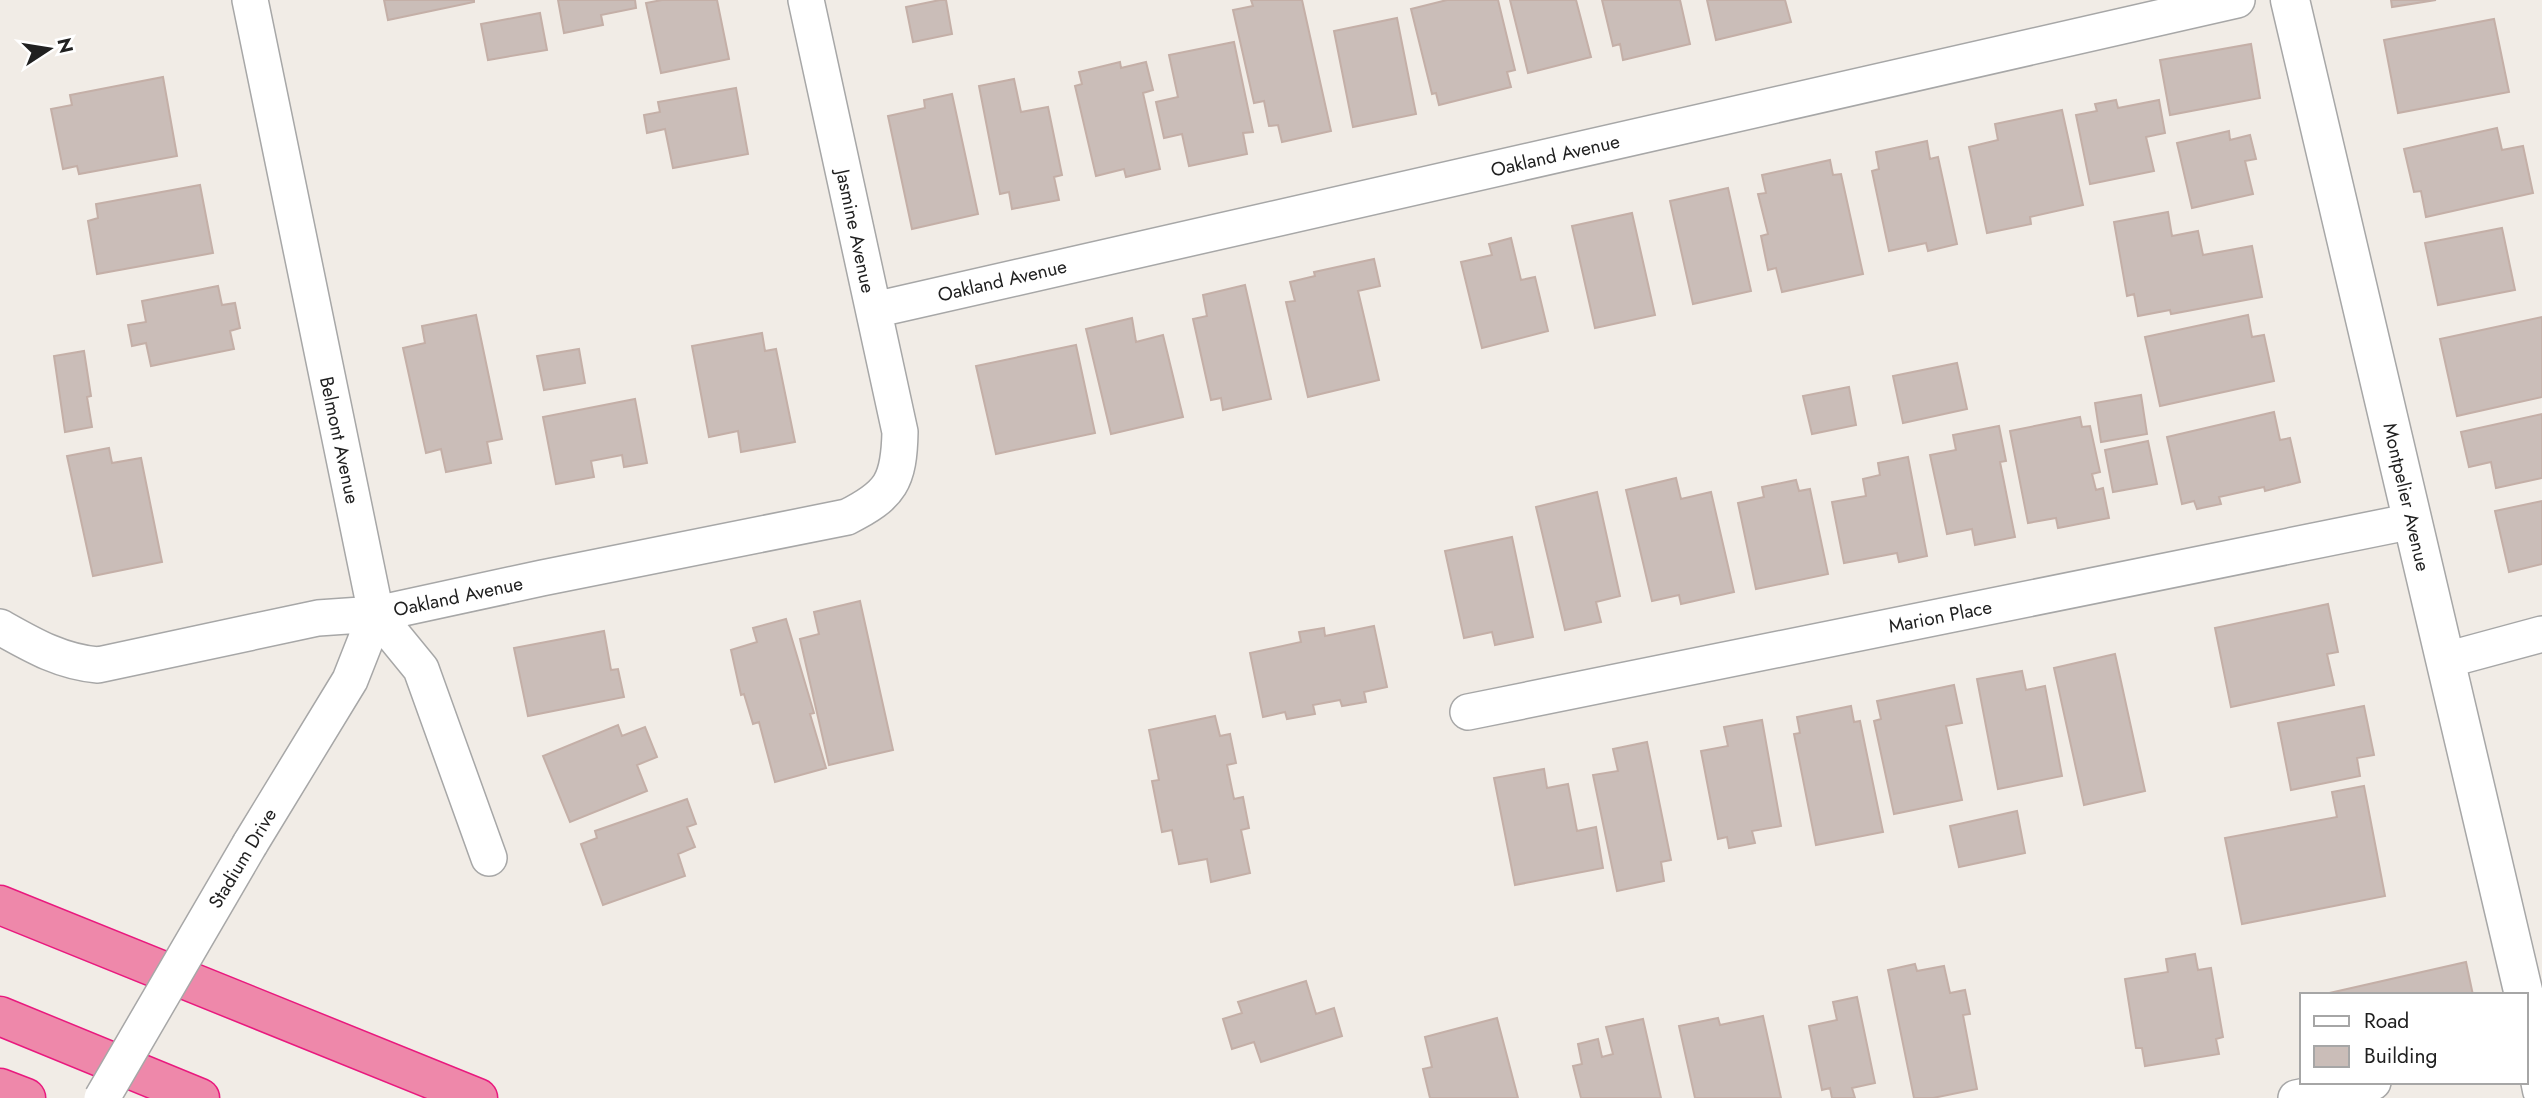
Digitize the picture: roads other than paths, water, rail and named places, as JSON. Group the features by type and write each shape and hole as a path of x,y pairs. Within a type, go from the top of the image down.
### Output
{"highway":[{"path":"0,887 127,957"},
{"path":"0,905 478,1098"},
{"path":"0,1016 200,1098"},
{"path":"0,1088 26,1098"}],"street":[{"name":"Belmont Avenue","path":"250,0 376,614 421,669 489,858"},
{"name":"Jasmine Avenue","path":"806,0 900,432 899,464"},
{"name":"Oakland Avenue","path":"874,310 2237,0"},
{"name":"Montpelier Avenue","path":"2290,0 2525,993"},
{"name":"Oakland Avenue","path":"0,627 48,654 76,664 98,665 318,618 376,614 847,517 873,503 890,483 899,464"},
{"name":"Marion Place","path":"1468,712 2413,521"},
{"name":"Stadium Drive","path":"102,1098 250,844 350,680 376,614"},
{"path":"2446,660 2542,634"},
{"path":"2528,1030 2530,1050 2542,1090"},
{"path":"2296,1098 2363,1084"}]}
